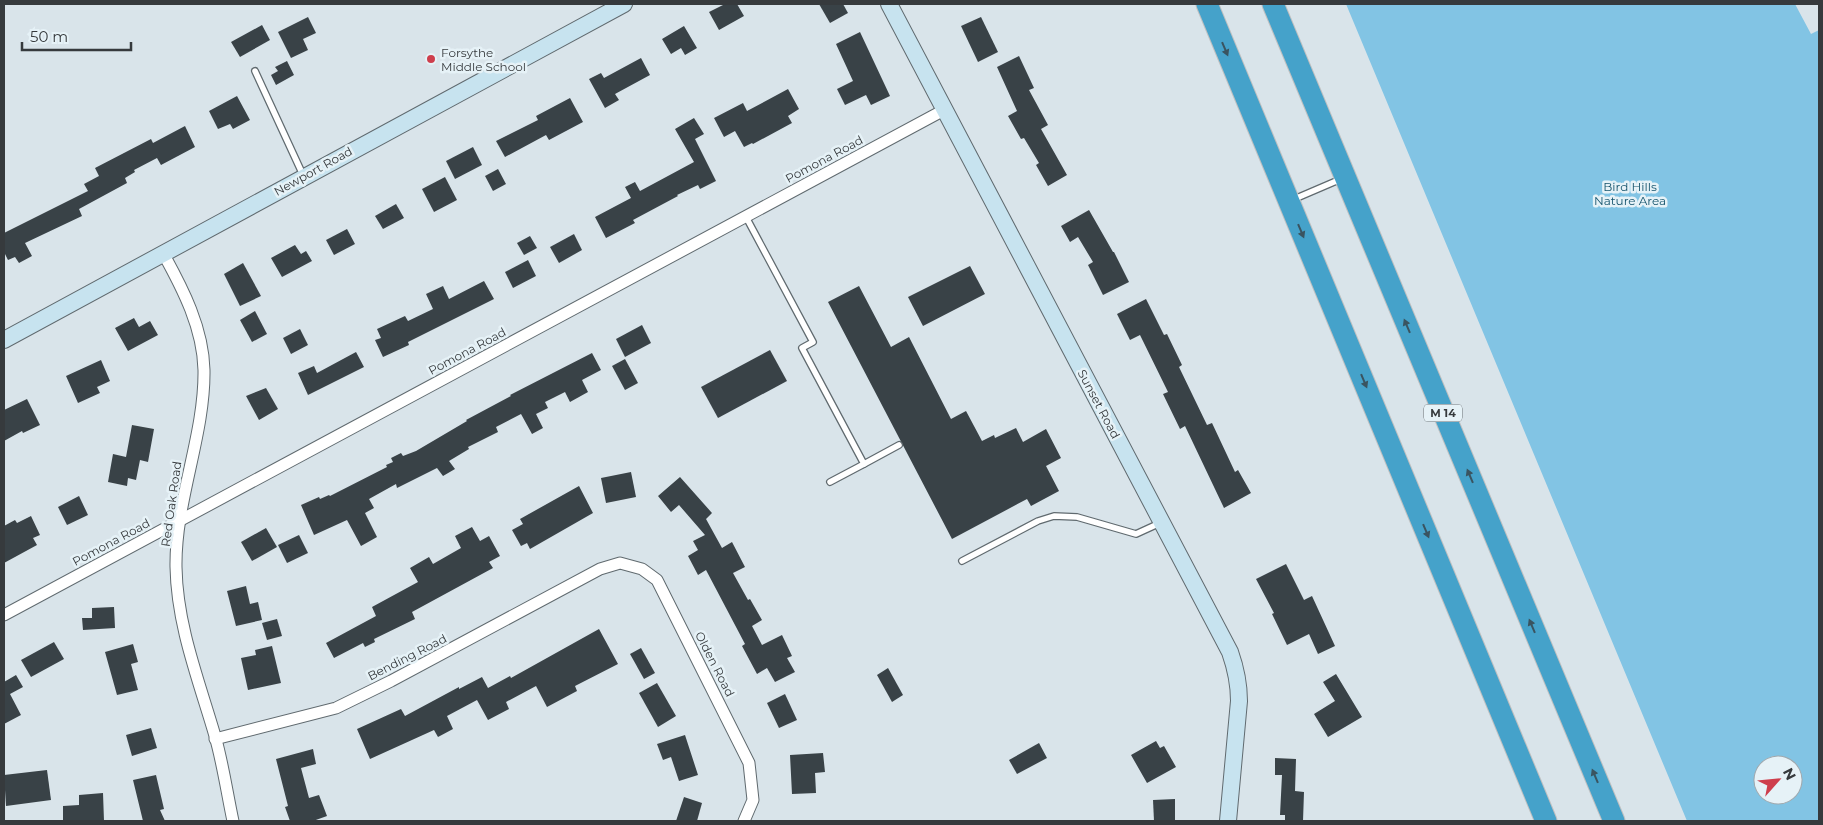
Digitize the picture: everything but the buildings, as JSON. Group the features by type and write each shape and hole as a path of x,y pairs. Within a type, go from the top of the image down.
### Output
{"highway":[{"path":"1207,4 1546,821"},
{"name":"M 14","path":"1273,4 1614,821"}],"street":[{"name":"Newport Road","path":"4,340 624,4"},
{"name":"Sunset Road","path":"889,4 1222,637 1236,670 1239,685 1239,701 1228,821"},
{"name":"Pomona Road","path":"4,615 944,110"},
{"name":"Red Oak Road","path":"163,253 190,305 199,338 204,369 202,403 179,521 176,567 180,607 193,667 216,739 233,821"},
{"name":"Olden Road","path":"600,569 620,563 642,568 657,580 749,763 753,800 744,821"},
{"name":"Bending Road","path":"216,739 336,708 391,681 600,569"}],"lane":[{"path":"255,70 304,176"},
{"path":"1289,201 1345,177"},
{"path":"746,217 813,342 802,348 864,464"},
{"path":"830,482 899,445"},
{"path":"962,561 1038,521 1054,516 1077,517 1136,534 1162,522"}],"green space":[{"name":"Bird Hills Nature Area","path":"1346,4 1795,4 1811,34 1819,30 1819,821 1687,821"}],"place":[{"name":"Forsythe Middle School","path":"431,59"}]}
